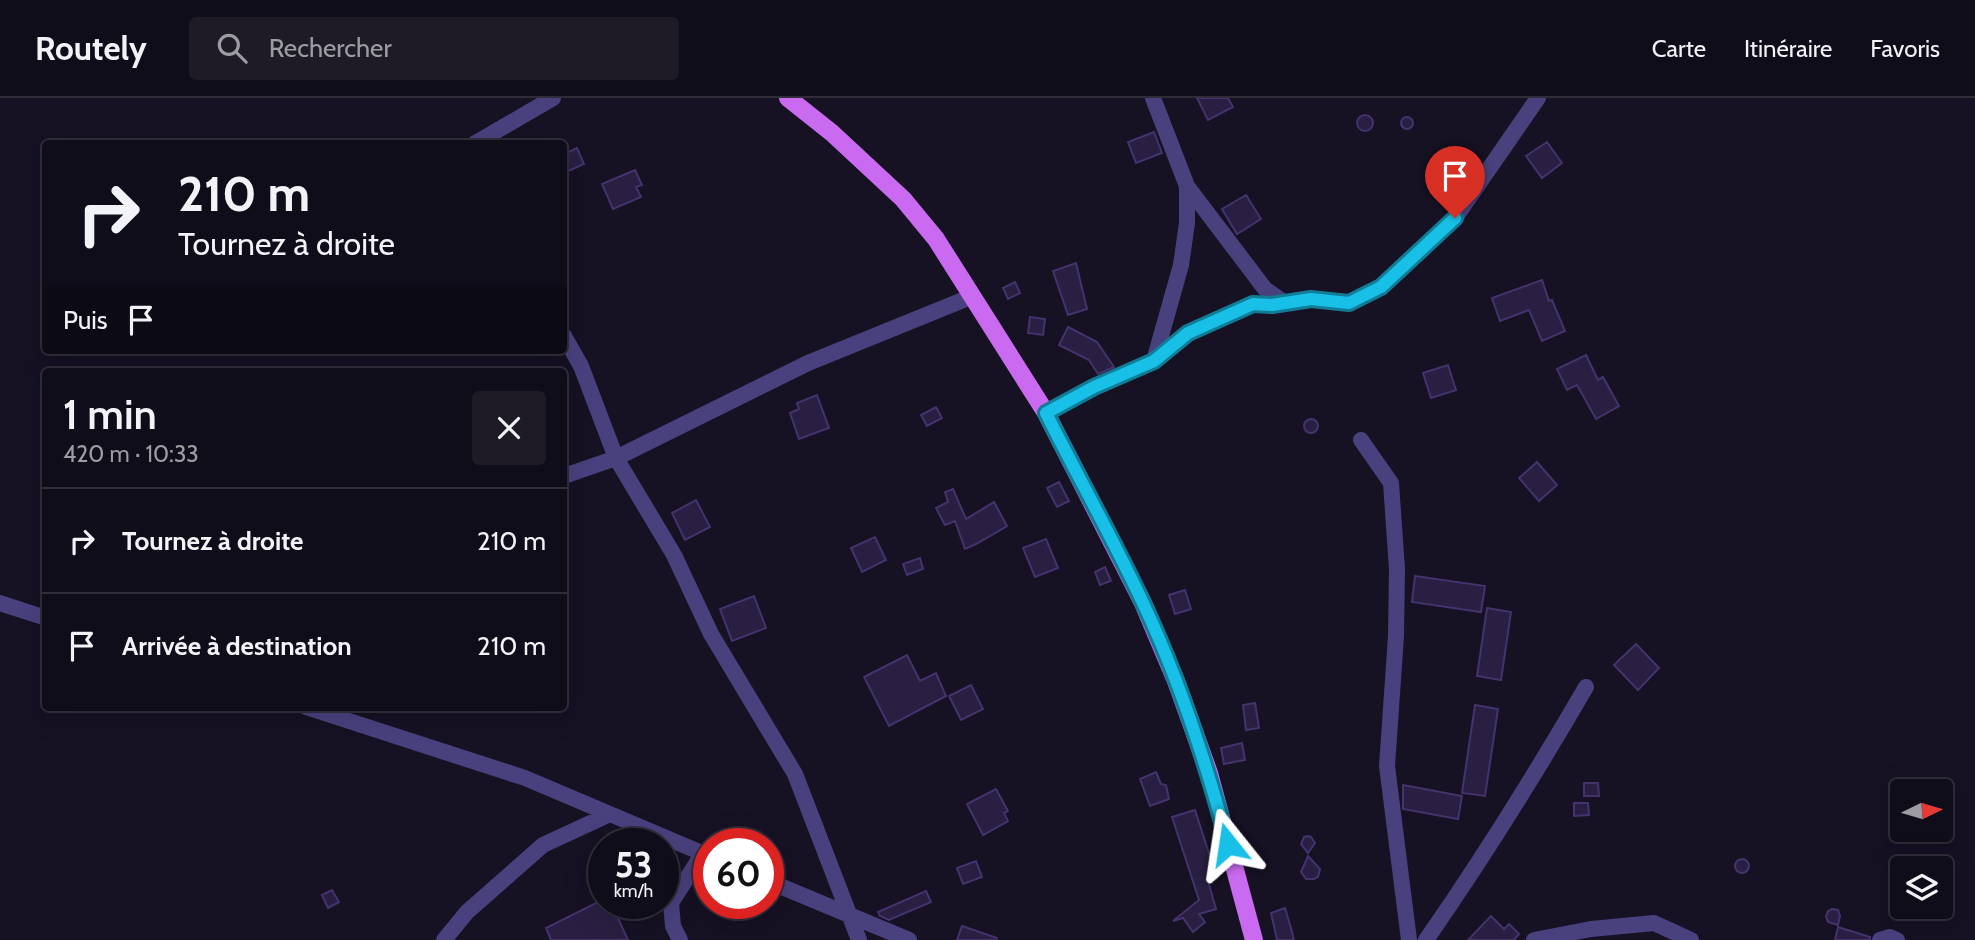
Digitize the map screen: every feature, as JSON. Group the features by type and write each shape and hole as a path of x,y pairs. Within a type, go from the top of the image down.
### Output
{"main road":[{"path":"788,98 832,133 903,199 936,239 1046,413 1143,603 1177,681 1209,773 1254,940"}],"street":[{"path":"481,140 553,98"},
{"path":"1153,98 1187,186 1265,289 1285,303"},
{"path":"1046,413 1094,387 1154,361 1188,333 1253,304 1311,299 1349,303 1381,287 1455,218 1538,98"},
{"path":"1154,361 1181,265 1187,223 1187,186"},
{"path":"567,474 616,458 808,363 973,296"},
{"path":"567,342 580,366 616,458 674,555 711,634 795,774 859,940"},
{"path":"1361,440 1391,483 1397,569 1396,636 1387,766 1409,940"},
{"path":"0,603 42,617"},
{"path":"1426,940 1536,771 1586,687"},
{"path":"318,711 525,778 693,849"},
{"path":"444,940 467,912 543,845 610,814"},
{"path":"680,940 673,926 671,903 693,873"},
{"path":"784,888 909,940"},
{"path":"1534,940 1591,929 1654,923 1691,940"},
{"path":"1880,940 1889,937 1897,940"}],"building":[{"path":"1197,98 1228,98 1233,107 1208,120"},
{"path":"1365,115 1373,123 1365,131 1357,123"},
{"path":"1402,118 1412,118 1412,128 1402,128"},
{"path":"1154,132 1162,153 1136,163 1128,142"},
{"path":"1547,142 1562,163 1542,178 1526,156"},
{"path":"577,148 584,164 567,172 567,153"},
{"path":"635,170 642,185 636,187 641,197 613,209 602,184"},
{"path":"1246,195 1261,219 1237,234 1222,209"},
{"path":"1076,263 1087,309 1068,315 1053,271"},
{"path":"1542,280 1549,301 1552,300 1565,331 1542,341 1529,310 1500,321 1492,298"},
{"path":"1015,282 1020,293 1008,299 1003,288"},
{"path":"1030,317 1045,319 1043,335 1028,333"},
{"path":"1068,327 1097,342 1114,367 1098,374 1089,360 1059,345"},
{"path":"1586,355 1598,380 1603,377 1619,406 1596,419 1577,385 1567,390 1557,369"},
{"path":"1448,365 1456,390 1431,398 1423,373"},
{"path":"817,395 829,428 799,439 790,413 799,409 797,403"},
{"path":"936,407 942,418 927,426 921,415"},
{"path":"1308,419 1314,419 1318,426 1314,433 1308,433 1304,429 1304,423"},
{"path":"1537,462 1557,485 1539,501 1519,478"},
{"path":"1059,482 1069,501 1057,507 1047,488"},
{"path":"953,489 966,519 994,502 1007,526 965,549 955,521 945,525 936,508 948,502 945,492"},
{"path":"696,500 710,527 685,540 672,513"},
{"path":"875,537 886,560 862,572 851,548"},
{"path":"1046,539 1058,568 1035,577 1023,548"},
{"path":"920,558 923,569 907,575 903,564"},
{"path":"1105,567 1111,581 1100,585 1095,572"},
{"path":"1415,576 1485,586 1481,612 1412,602"},
{"path":"1185,590 1191,609 1175,614 1169,595"},
{"path":"754,596 766,628 732,641 720,609"},
{"path":"1487,608 1511,612 1501,680 1477,676"},
{"path":"1636,644 1659,668 1638,690 1614,665"},
{"path":"907,655 920,681 936,673 946,696 889,726 864,677"},
{"path":"971,685 983,709 961,720 949,696"},
{"path":"1255,703 1259,728 1246,730 1243,705"},
{"path":"1475,705 1498,709 1485,796 1462,793"},
{"path":"1242,743 1245,760 1224,764 1221,748"},
{"path":"1156,772 1161,784 1166,785 1169,799 1150,806 1140,779"},
{"path":"1584,783 1598,783 1599,796 1584,796"},
{"path":"1403,785 1462,796 1458,819 1403,809"},
{"path":"996,789 1008,811 1004,813 1008,821 983,835 967,804"},
{"path":"1574,803 1588,803 1589,815 1574,816"},
{"path":"1195,810 1217,878 1208,881 1216,909 1199,914 1205,922 1193,932 1183,918 1173,921 1199,900 1172,817"},
{"path":"1307,836 1315,843 1308,853 1301,844"},
{"path":"1308,856 1320,869 1318,877 1314,879 1306,879 1301,872"},
{"path":"1742,859 1747,861 1747,871 1742,873 1737,871 1735,866 1737,861"},
{"path":"976,861 982,877 963,884 957,868"},
{"path":"332,890 339,902 328,908 322,895"},
{"path":"926,891 931,902 889,920 878,912"},
{"path":"588,907 588,919 618,919 628,940 551,940 546,928"},
{"path":"1285,908 1294,940 1277,940 1271,913"},
{"path":"1832,909 1838,910 1838,925 1828,922 1826,917"},
{"path":"1491,916 1504,929 1509,924 1519,934 1514,940 1468,940"},
{"path":"962,926 997,938 957,940"},
{"path":"1838,927 1870,937 1870,940 1835,940"}],"route":[{"path":"1228,844 1209,773 1177,681 1143,603 1046,413 1094,387 1154,361 1188,333 1253,304 1272,305 1311,299 1349,303 1381,287 1455,218"}]}
